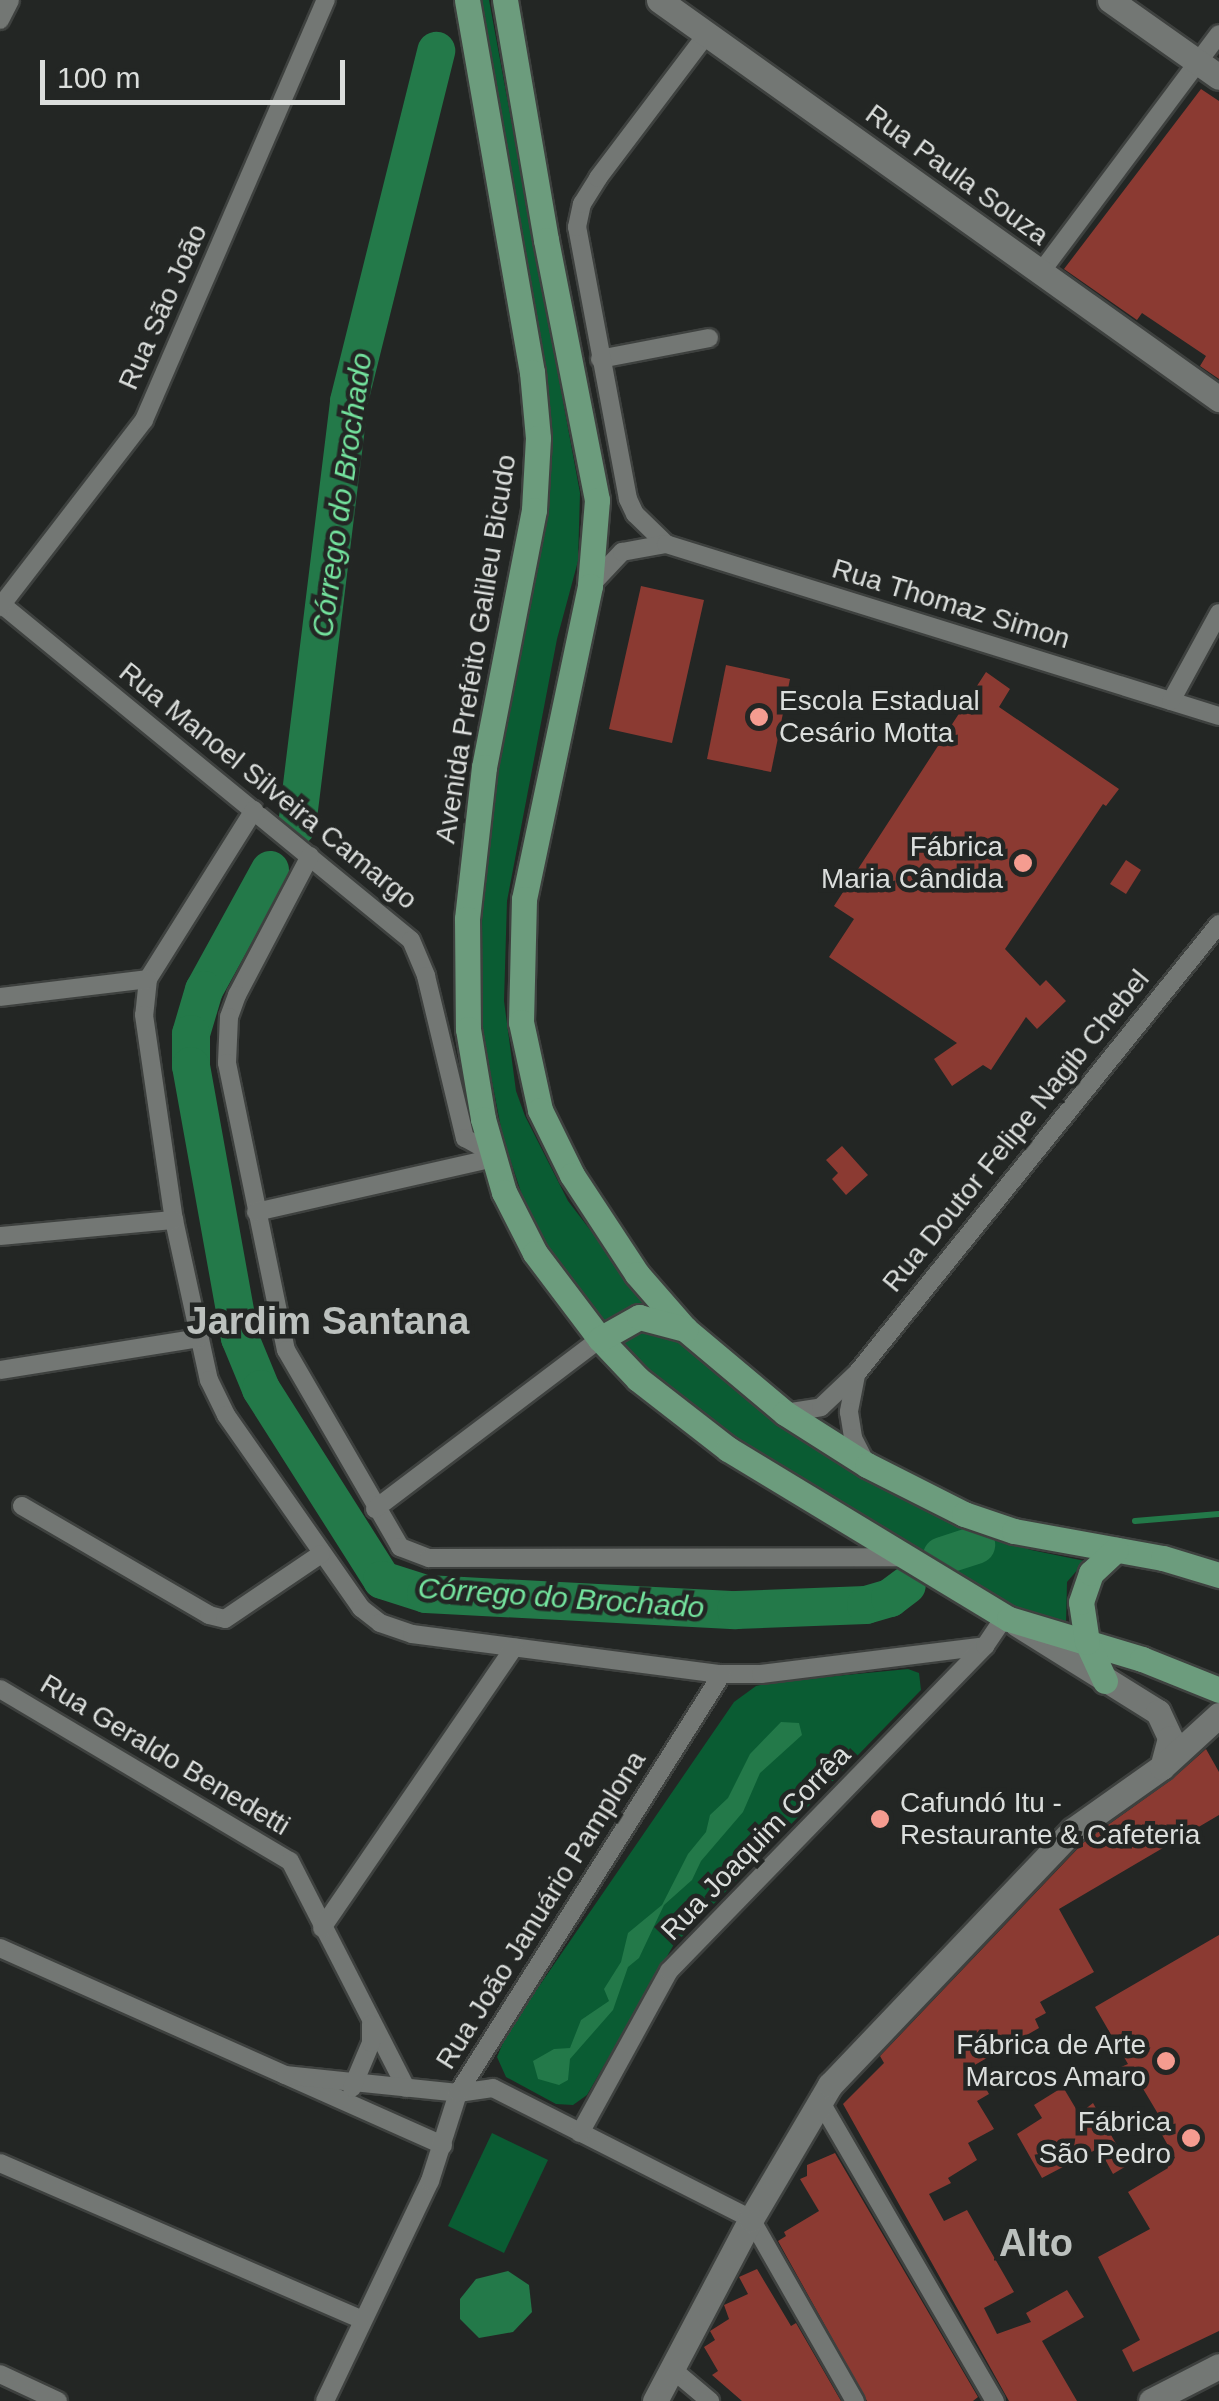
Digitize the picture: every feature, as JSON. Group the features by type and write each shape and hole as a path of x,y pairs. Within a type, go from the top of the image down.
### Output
{"main road":[{"name":"Avenida Prefeito Galileu Bicudo","path":"466,0 532,372 538,438 534,510 484,767 467,919 468,1029 491,1155 527,1240 600,1338 687,1420 900,1556 1007,1617 1219,1690"},
{"path":"506,0 546,240 595,475 597,532 590,586 524,898 521,1022 540,1110 572,1175 610,1238 685,1329 785,1413 866,1465 980,1520 1049,1540 1189,1564 1219,1575"},
{"name":"Rua Paula Souza","path":"659,0 1219,399"},
{"path":"1110,0 1208,70"},
{"path":"600,1338 639,1317 685,1329"},
{"path":"1105,1681 1087,1642 1082,1588 1116,1550"},
{"path":"1007,1617 1163,1718 1170,1738 1162,1766"},
{"path":"654,2401 819,2099 1072,1830 1162,1766 1219,1715"},
{"path":"1150,2401 1219,2366"}],"street":[{"path":"0,20 10,0"},
{"name":"Rua São João","path":"1,605 144,420 326,0"},
{"name":"Rua Thomaz Simon","path":"707,34 598,178 578,216 578,244 628,500 635,514 666,544 1219,716"},
{"path":"1041,272 1208,70 1219,34"},
{"path":"600,359 708,338"},
{"path":"590,586 622,552 666,544"},
{"name":"Rua Manoel Silveira Camargo","path":"1,605 410,940 426,976 466,1138 491,1155"},
{"path":"1171,701 1219,614"},
{"path":"254,810 148,979 144,1015 174,1220 210,1380 226,1415 361,1608 380,1623 412,1634 722,1674 761,1674 986,1646"},
{"path":"310,856 230,1017 228,1063 286,1350 400,1547 429,1558 900,1556"},
{"name":"Rua Doutor Felipe Nagib Chebel","path":"785,1413 821,1406 857,1373 1219,924"},
{"path":"0,997 148,979"},
{"path":"256,1212 491,1155"},
{"path":"0,1236 174,1220"},
{"path":"0,1370 199,1338"},
{"path":"375,1509 600,1338"},
{"path":"857,1373 849,1412 853,1438 866,1465"},
{"path":"22,1506 209,1615 225,1618 321,1554"},
{"name":"Rua Joaquim Corrêa","path":"580,2133 669,1971 986,1646 1007,1617"},
{"path":"322,1928 514,1648"},
{"name":"Rua João Januário Pamplona","path":"325,2401 444,2144 458,2093 722,1674"},
{"name":"Rua Geraldo Benedetti","path":"0,1689 290,1862 406,2088"},
{"path":"0,1948 444,2144"},
{"path":"351,2082 365,2060 371,2024"},
{"path":"285,2075 458,2093 493,2088 751,2219 855,2401"},
{"path":"351,2082 360,2108"},
{"path":"819,2099 995,2401"},
{"path":"0,2163 362,2320"},
{"path":"672,2369 710,2401"},
{"path":"0,2374 58,2401"}],"shaded area":[{"path":"478,0 489,0 580,493 578,561 557,639 507,901 504,1001 516,1091 525,1116 568,1201 644,1300 686,1346 776,1423 943,1520 1031,1550 1085,1561 1067,1582 1066,1625 1012,1608 720,1436 627,1354 552,1254 525,1204 503,1138 481,1025 478,910 503,725 545,516 551,434 543,353"},
{"path":"908,1669 919,1673 921,1690 673,1946 587,2095 573,2105 556,2104 506,2077 497,2057 507,2033 734,1702 756,1686 774,1682"},
{"path":"781,1722 799,1723 802,1735 760,1773 743,1812 701,1861 692,1880 664,1905 639,1958 628,1967 613,2010 570,2059 568,2080 559,2085 538,2079 533,2061 554,2049 570,2048 581,2020 609,2001 604,1989 621,1962 628,1933 662,1905 688,1854 706,1832 710,1815 728,1798 750,1754"},
{"path":"492,2133 548,2160 504,2253 448,2226"},
{"path":"508,2271 529,2285 532,2312 513,2332 479,2338 460,2319 460,2299 476,2279"}],"building":[{"path":"1201,89 1219,101 1219,379 1200,366 1206,356 1142,313 1137,320 1064,269"},
{"path":"641,586 704,600 672,743 609,729"},
{"path":"726,665 790,679 771,772 707,759"},
{"path":"986,672 1010,689 999,707 1119,789 1106,806 1103,804 1005,949 1040,986 1046,980 1066,1001 1037,1029 1026,1017 991,1070 983,1065 952,1086 934,1059 957,1043 829,957 854,919 834,906"},
{"path":"1126,860 1141,870 1126,894 1110,884"},
{"path":"842,1146 868,1175 846,1195 832,1179 838,1173 826,1160"},
{"path":"1206,1749 1219,1772 1219,1815 1059,1909 1094,1972 1040,2002 1046,2013 1035,2019 1039,2028 973,2066 989,2094 977,2101 994,2129 968,2143 977,2160 948,2178 951,2183 929,2194 944,2221 967,2210 1014,2292 984,2308 997,2334 1031,2322 1026,2313 1067,2290 1084,2317 1042,2341 1077,2401 1009,2401 843,2104 884,2063 880,2056 1084,1842 1171,1780"},
{"name":"Fábrica São Pedro","path":"1219,1935 1219,2331 1133,2372 1122,2350 1140,2340 1098,2257 1150,2229 1128,2192 1168,2168 1166,2163 1175,2158 1161,2133 1167,2129 1142,2087 1134,2090 1121,2067 1128,2064 1095,2007"},
{"path":"1063,2087 1079,2114 1093,2103 1128,2165 1113,2174 1099,2148 1042,2178 1017,2134 1042,2118 1034,2105"},
{"path":"835,2153 978,2397 973,2401 867,2401 778,2241 786,2236 784,2232 819,2211 800,2179 807,2176 807,2165"},
{"path":"757,2269 791,2326 796,2323 841,2401 742,2401 712,2375 718,2371 704,2347 715,2340 710,2331 729,2319 724,2305 748,2294 739,2277"}],"waterway":[{"name":"Córrego do Brochado","path":"297,826 349,401 436,51"},
{"name":"Córrego do Brochado","path":"270,870 204,990 191,1034 191,1066 240,1338 261,1389 382,1580 426,1594 736,1610 866,1605 890,1598 907,1585"},
{"name":"Córrego do Brochado","path":"1135,1521 1219,1514"},
{"name":"Córrego do Brochado","path":"942,1556 976,1545"}],"place":[{"name":"Escola Estadual Cesário Motta","path":"759,717"},
{"name":"Fábrica Maria Cândida","path":"1023,863"},
{"name":"Cafundó Itu - Restaurante & Cafeteria","path":"880,1819"},
{"name":"Fábrica de Arte Marcos Amaro","path":"1166,2061"},
{"name":"Fábrica São Pedro","path":"1191,2138"}],"district":[{"name":"Jardim Santana","path":"328,1322"},
{"name":"Alto","path":"1036,2244"}]}
